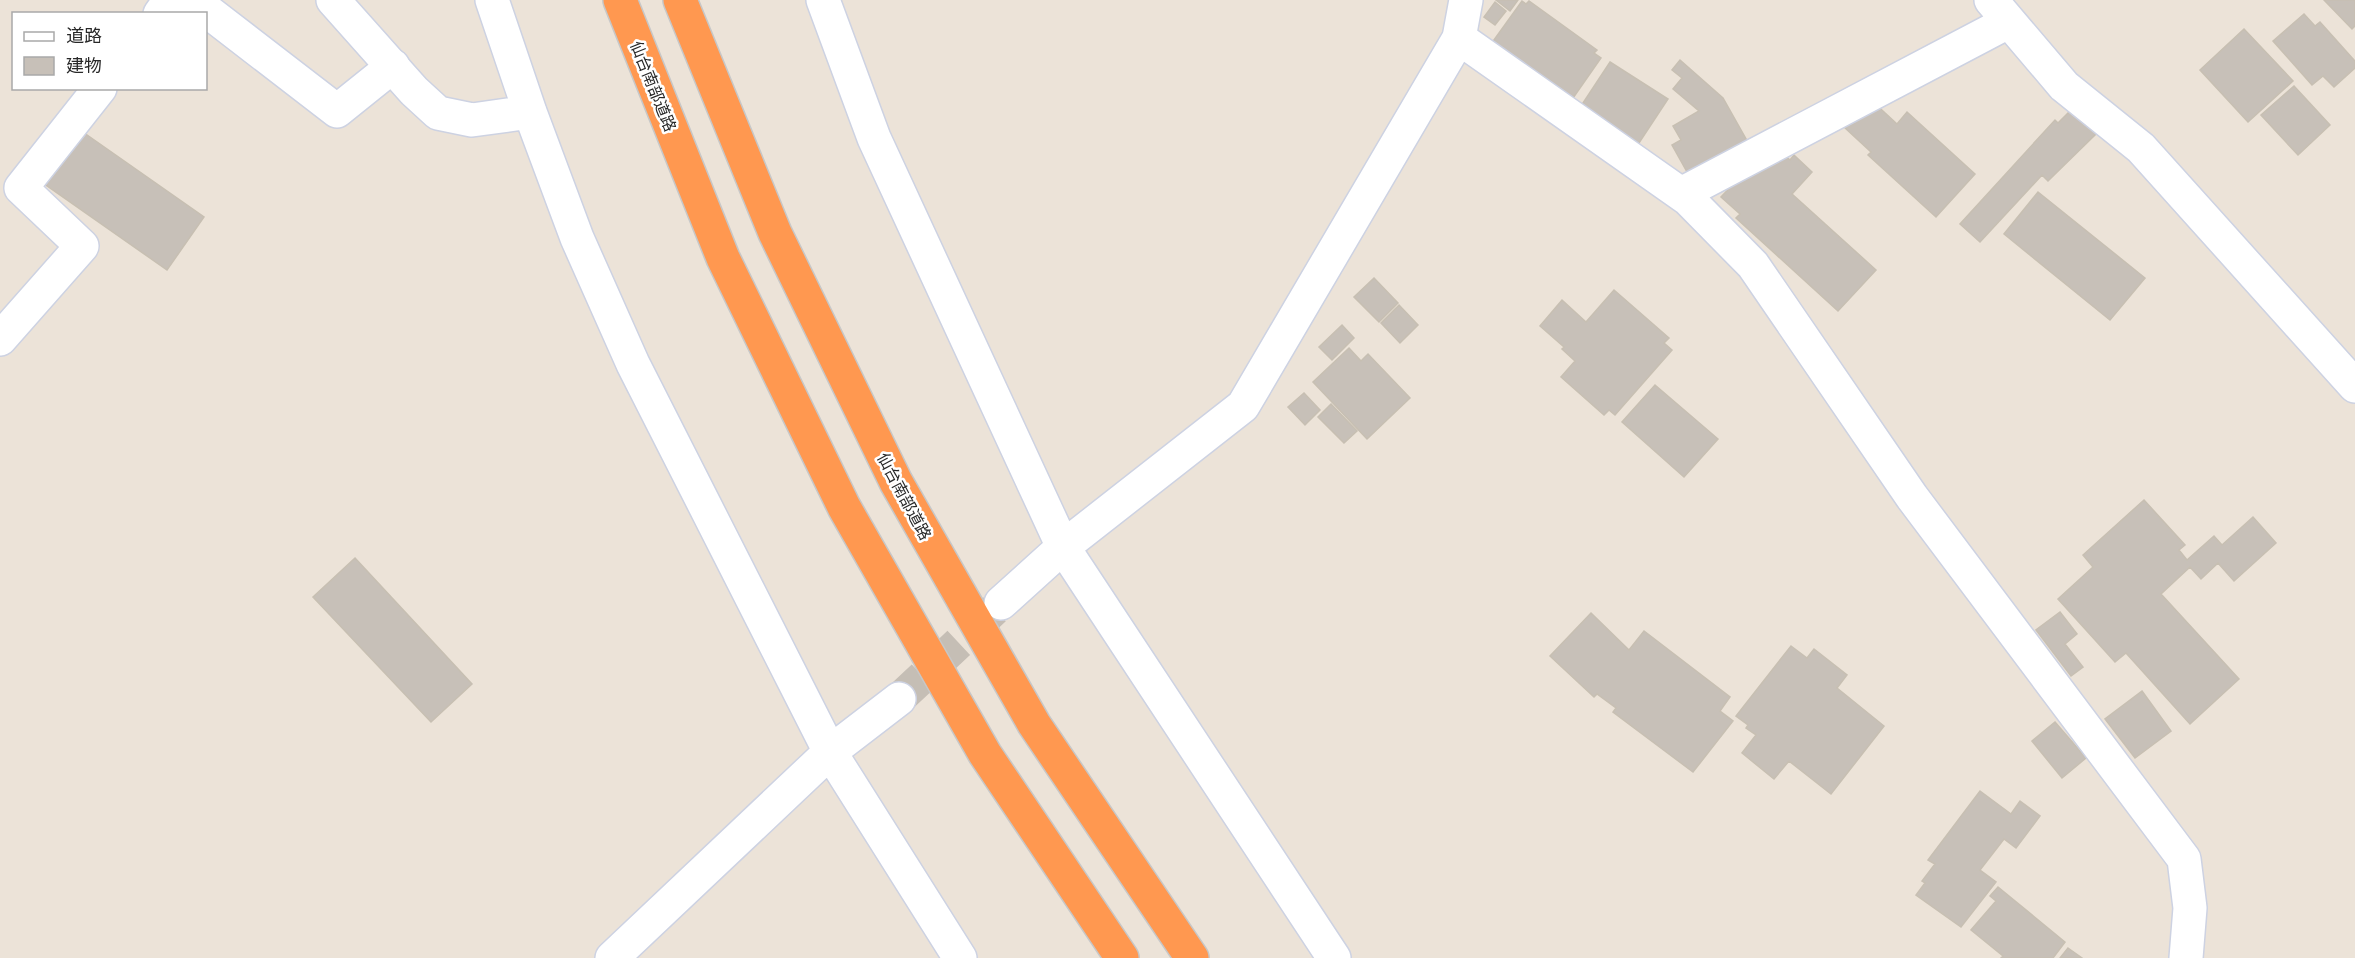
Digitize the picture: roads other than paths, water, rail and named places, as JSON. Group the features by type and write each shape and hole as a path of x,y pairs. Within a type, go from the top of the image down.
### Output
{"highway":[{"name":"仙台南部道路","path":"620,0 723,258 844,507 985,754 1122,958"},
{"name":"仙台南部道路","path":"680,0 775,233 896,482 1034,724 1192,958"}],"street":[{"path":"193,0 337,111 393,66"},
{"path":"333,0 438,113 472,120 530,112"},
{"path":"492,0 530,112 577,238 633,363 830,752 960,958"},
{"path":"823,0 874,138 1063,547 1334,958"},
{"path":"1001,603 1063,547 1243,406 1459,38 1466,0"},
{"path":"1681,194 2000,11 2064,86 2141,148 2355,386"},
{"path":"1459,38 1681,194 1753,264 1912,497 2184,859 2190,908 2186,958"},
{"path":"0,339 82,246 21,188 98,90"},
{"path":"612,958 830,752 899,699"}],"tunnel":[{"path":"899,699 998,606"}]}
